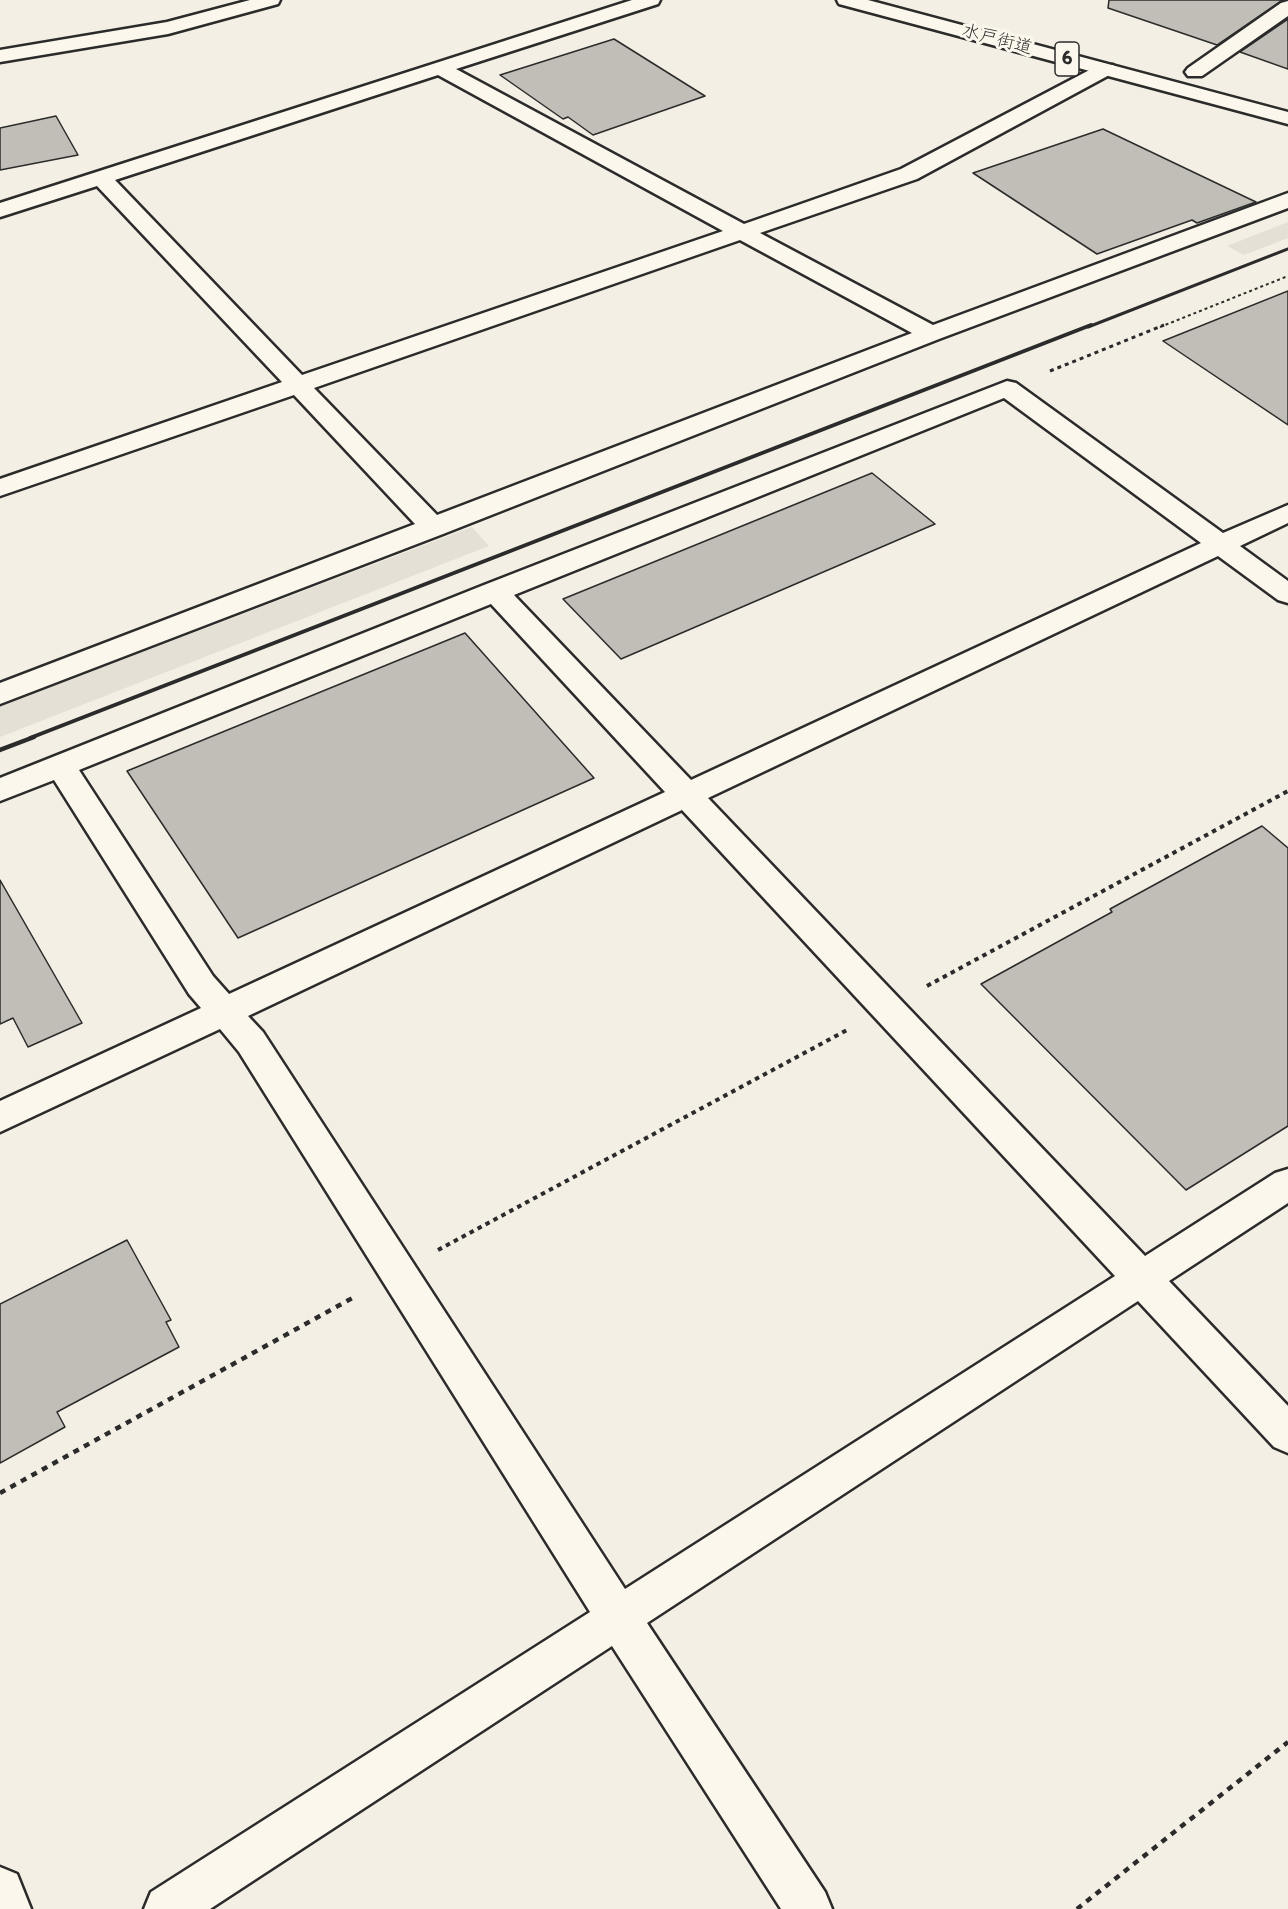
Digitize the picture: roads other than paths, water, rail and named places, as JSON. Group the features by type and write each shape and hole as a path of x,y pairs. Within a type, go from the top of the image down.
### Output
{"main road":[{"path":"0,56 48,50 168,28 271,0"},
{"path":"0,210 439,68 589,12 651,0"},
{"name":"水戸街道","path":"846,0 1288,118"},
{"path":"1195,72 1288,7"},
{"path":"1173,66 1216,77"},
{"path":"439,68 738,232 932,334"},
{"path":"0,488 909,174 1106,69"},
{"path":"101,178 434,528"},
{"path":"3,686 434,528 932,334 1288,200"},
{"path":"0,790 1007,388 1288,594"},
{"path":"0,1117 1288,513"},
{"path":"494,591 1288,1434"},
{"path":"61,766 201,985 251,1042 618,1617 808,1909"},
{"path":"168,1909 1288,1184"},
{"path":"0,1891 7,1909"}],"railway":[{"path":"1088,327 1288,249"},
{"path":"30,738 1091,325"},
{"path":"0,750 34,737"}]}
